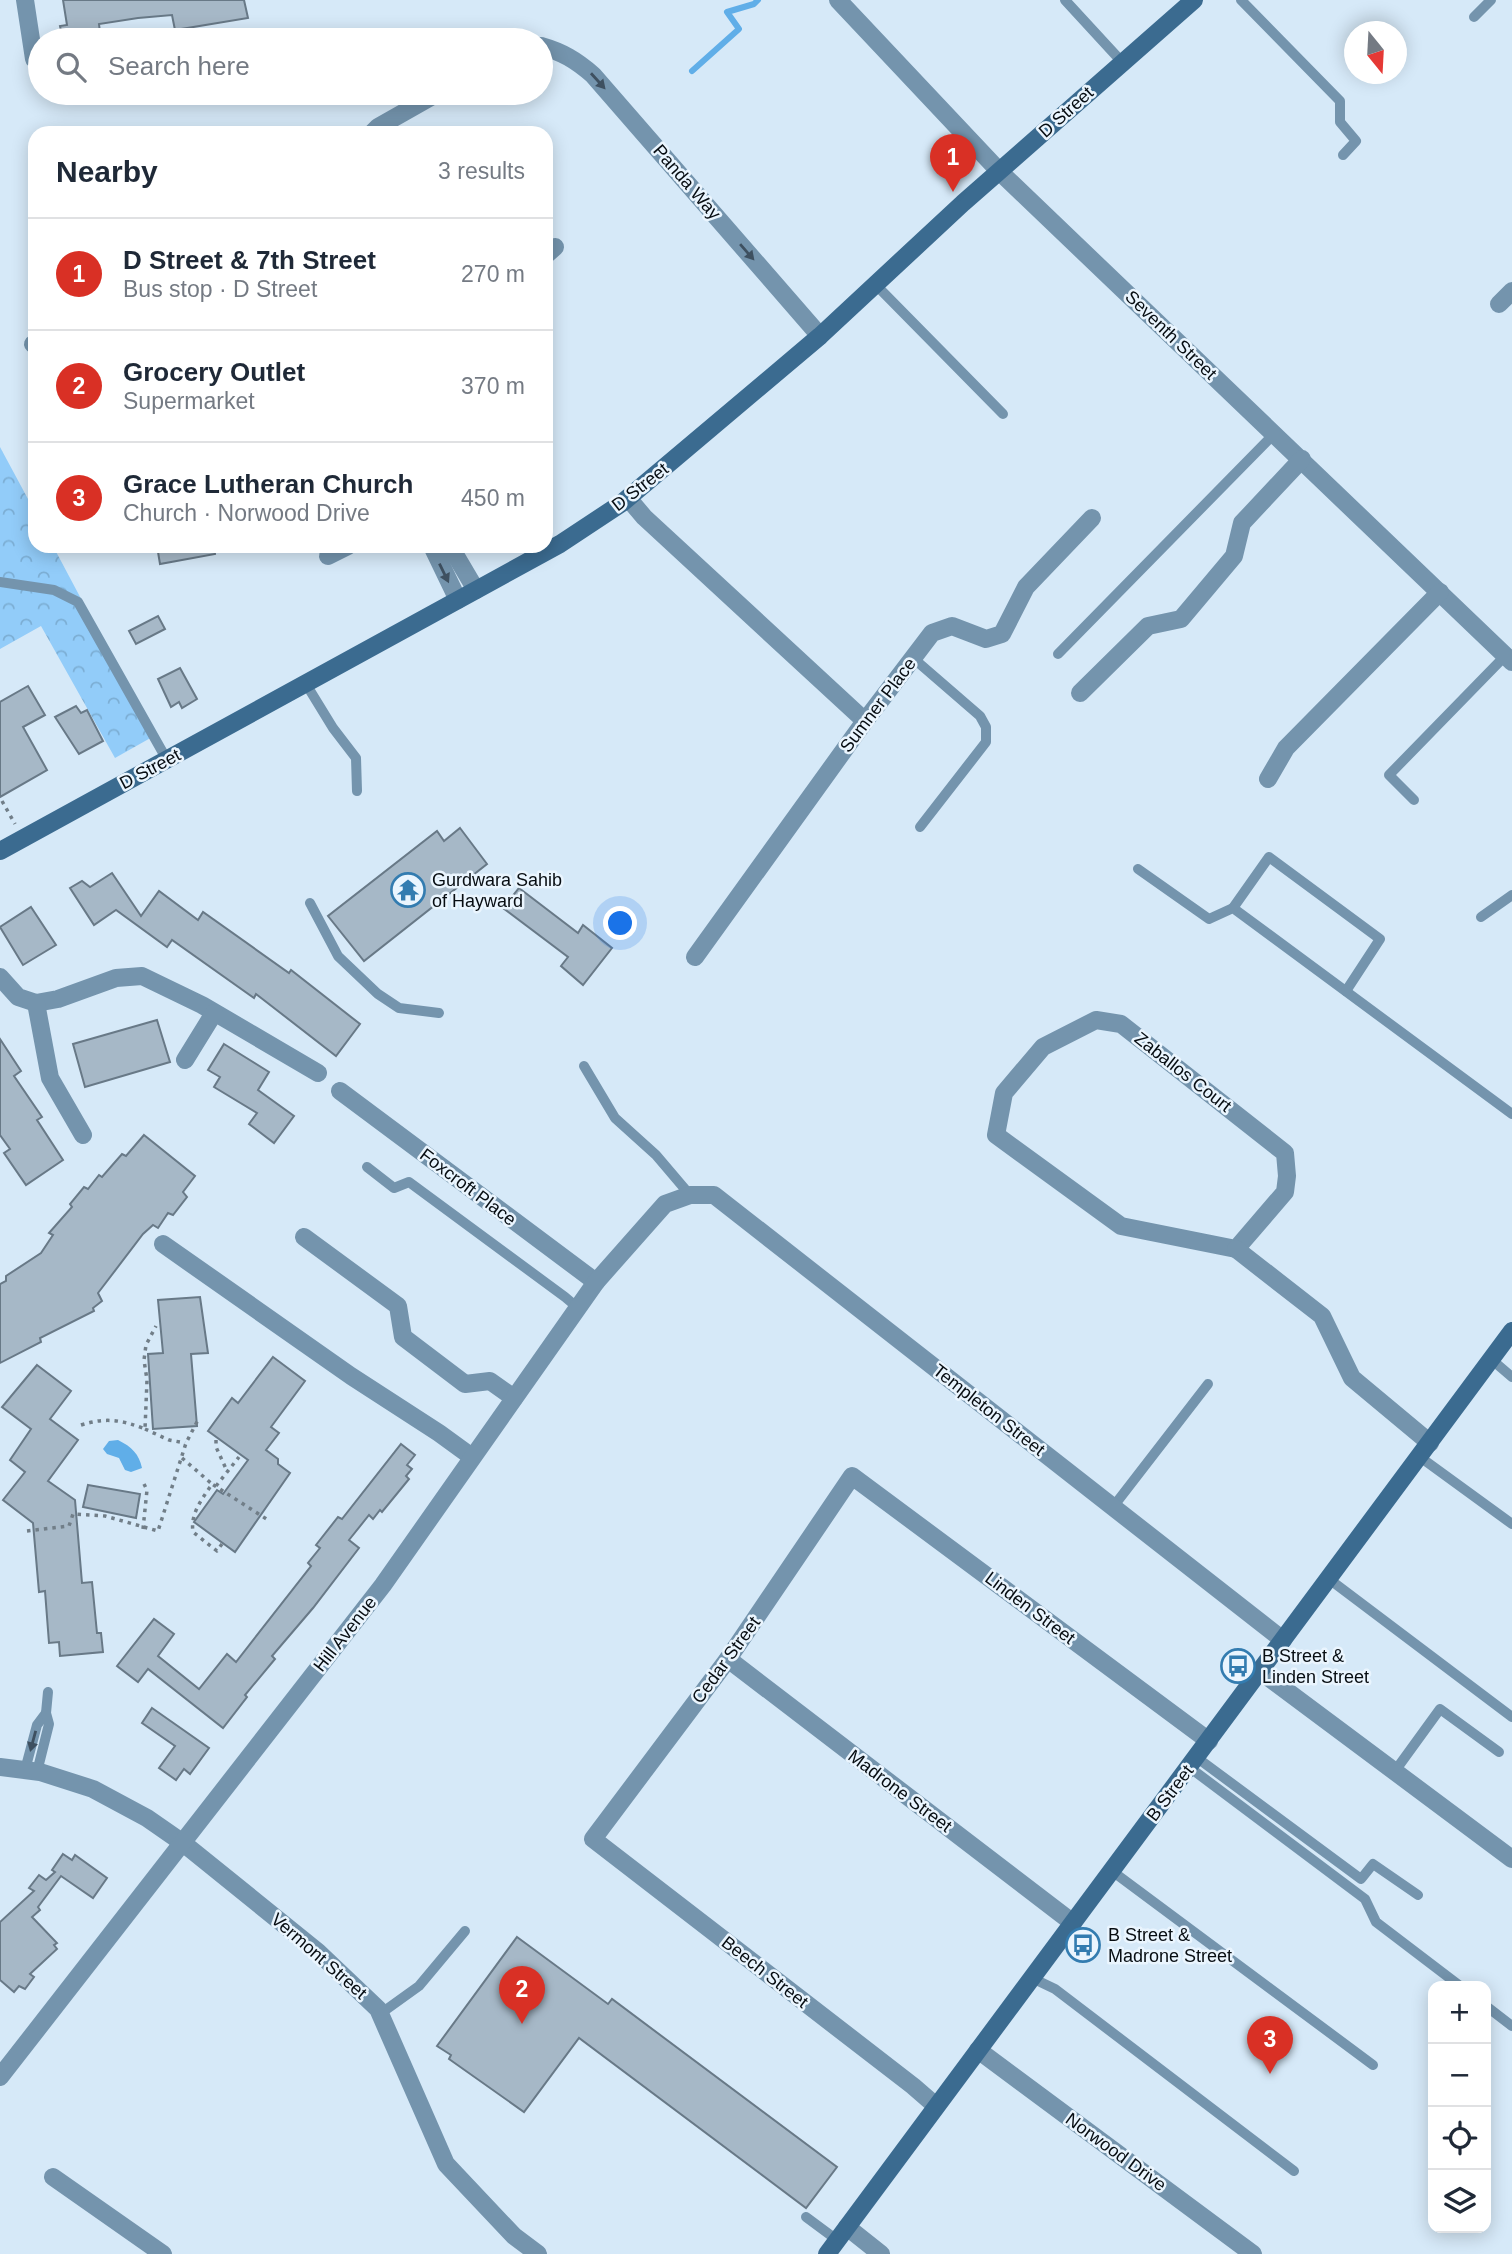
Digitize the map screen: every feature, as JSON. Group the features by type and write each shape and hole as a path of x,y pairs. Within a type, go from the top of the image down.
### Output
{"main road":[{"name":"D Street","path":"553,548 628,498 820,336 1194,0"},
{"name":"D Street","path":"0,852 543,553"},
{"name":"B Street","path":"837,2240 1512,1331"}],"street":[{"path":"25,0 29,28"},
{"name":"Seventh Street","path":"838,0 1000,172 1509,659"},
{"name":"Panda Way","path":"553,49 576,60 593,75 820,336"},
{"path":"380,126 417,105"},
{"path":"1499,304 1512,291"},
{"path":"1080,693 1148,626 1181,619 1234,556 1242,523 1301,459"},
{"path":"628,498 644,517 865,721"},
{"name":"Sumner Place","path":"695,957 865,721 932,634 952,626 986,639 1002,634 1026,587 1092,517"},
{"path":"328,556 334,553"},
{"path":"435,553 458,600"},
{"path":"454,553 475,590"},
{"path":"1268,779 1286,748 1440,592"},
{"path":"0,977 18,997 36,1003 58,999 117,978 142,976 214,1013 318,1073"},
{"path":"36,1003 50,1078 83,1135"},
{"path":"185,1060 214,1013"},
{"name":"Zaballos Court","path":"1236,1250 1285,1192 1285,1153 1121,1024 1096,1020 1043,1047 1004,1093 996,1135 1121,1226 1236,1250 1322,1316 1352,1378 1425,1450"},
{"name":"Foxcroft Place","path":"340,1091 596,1282"},
{"name":"Hill Avenue","path":"0,2077 383,1585 596,1282 665,1204 690,1195"},
{"name":"Templeton Street","path":"690,1195 714,1195 1283,1640"},
{"path":"304,1237 398,1306 403,1337 465,1384 491,1381 514,1398"},
{"path":"163,1244 472,1457"},
{"name":"Cedar Street","path":"593,1839 728,1659 852,1476"},
{"name":"Linden Street","path":"852,1476 1209,1741"},
{"name":"Madrone Street","path":"728,1659 1073,1923"},
{"path":"1260,1671 1512,1859"},
{"name":"Vermont Street","path":"0,1767 31,1771 93,1790 147,1818 183,1843 318,1952 378,2009 446,2164 514,2236 538,2254"},
{"name":"Beech Street","path":"593,1839 936,2106"},
{"name":"Norwood Drive","path":"978,2050 1253,2254"},
{"path":"53,2176 163,2254"},
{"path":"837,2240 881,2254"}],"lane":[{"path":"1065,0 1122,62"},
{"path":"1241,0 1340,101 1340,122 1356,141 1343,155"},
{"path":"1474,18 1491,0"},
{"path":"875,284 1003,414"},
{"path":"1058,654 1275,433"},
{"path":"0,582 54,590 78,602 167,760"},
{"path":"913,658 980,716 987,734 986,742 920,827"},
{"path":"1414,800 1389,775 1509,659"},
{"path":"306,684 356,758 357,791"},
{"path":"1138,869 1209,919 1233,908 1269,857 1380,939 1346,991"},
{"path":"1481,917 1512,895"},
{"path":"310,903 338,956 378,994 398,1008 439,1013"},
{"path":"1233,908 1512,1114"},
{"path":"584,1066 615,1118 656,1155 690,1195"},
{"path":"367,1167 394,1188 409,1182 578,1308"},
{"path":"1491,1359 1512,1377"},
{"path":"1113,1507 1208,1384"},
{"path":"1425,1450 1512,1524"},
{"path":"1329,1579 1512,1717"},
{"path":"31,1771 37,1725 46,1713 48,1692"},
{"path":"1395,1771 1440,1709 1499,1752"},
{"path":"1193,1762 1361,1879 1373,1864 1418,1895"},
{"path":"1193,1762 1365,1899 1376,1922 1453,1981"},
{"path":"1112,1871 1373,2065"},
{"path":"380,2014 419,1986 465,1931"},
{"path":"1032,1978 1055,1989 1294,2171"},
{"path":"1491,2010 1512,2026"},
{"path":"806,2217 837,2240"}],"path":[{"path":"2,801 12,818"},
{"path":"145,1429 147,1380 144,1360 146,1345 156,1326"},
{"path":"27,1531 69,1526 73,1514 105,1516 143,1529 158,1531 186,1443 198,1418"},
{"path":"82,1425 109,1419 121,1420 169,1440 186,1443"},
{"path":"216,1440 216,1447 227,1471"},
{"path":"222,1544 217,1551 193,1532 191,1524 195,1511 239,1457"},
{"path":"181,1458 214,1485 268,1520"},
{"path":"143,1529 145,1484"}],"green space":[{"path":"0,447 28,499 28,553 57,553 154,736 115,758 41,626 0,649"}],"shaded area":[{"path":"118,1440 134,1451 142,1468 131,1472 125,1470 119,1458 107,1454 103,1449 109,1441"}],"building":[{"path":"63,0 244,0 248,18 187,28 175,28 172,15 99,24 100,28 60,28 67,25"},
{"path":"158,553 215,553 215,554 160,564"},
{"path":"158,616 165,629 136,644 129,631"},
{"path":"180,668 197,699 182,708 179,702 171,707 158,679"},
{"path":"28,686 45,715 23,727 47,770 0,797 0,702"},
{"path":"76,706 81,713 87,710 103,741 79,754 55,717"},
{"name":"Gurdwara Sahib of Hayward","path":"460,828 487,864 364,961 328,916 437,831 444,841"},
{"path":"112,873 141,916 159,891 198,920 203,912 289,973 291,970 360,1024 336,1056 256,994 254,998 172,940 167,947 116,910 94,925 70,888 82,881 90,887"},
{"path":"519,888 578,933 583,925 612,948 583,985 561,966 568,957 503,908"},
{"path":"31,907 56,945 23,965 0,927"},
{"path":"157,1020 170,1062 85,1087 73,1044"},
{"path":"0,1039 21,1071 14,1076 42,1117 37,1120 63,1160 26,1185 4,1153 10,1149 0,1135"},
{"path":"224,1044 269,1072 258,1090 294,1116 274,1143 249,1124 257,1113 214,1087 220,1077 208,1070"},
{"path":"144,1135 195,1176 183,1192 187,1197 173,1215 168,1213 158,1228 153,1225 143,1234 98,1293 102,1301 93,1308 94,1311 40,1338 41,1342 0,1363 0,1284 6,1281 6,1276 41,1253 53,1235 49,1233 72,1207 70,1204 84,1187 88,1189 99,1175 102,1177 122,1154 126,1156"},
{"path":"200,1297 208,1353 191,1354 197,1426 153,1429 148,1354 163,1353 158,1300"},
{"path":"273,1357 305,1381 271,1427 279,1433 266,1450 290,1473 235,1552 194,1522 217,1490 223,1494 248,1460 208,1431 232,1398 238,1403"},
{"path":"37,1365 71,1391 50,1419 78,1440 48,1481 75,1500 82,1583 92,1582 97,1633 101,1633 103,1652 60,1656 59,1642 49,1643 45,1591 39,1592 33,1523 3,1500 25,1472 10,1460 31,1429 2,1407"},
{"path":"401,1444 415,1455 407,1465 412,1469 406,1476 409,1479 382,1512 380,1510 373,1519 369,1515 349,1540 359,1548 272,1656 275,1659 245,1695 247,1697 223,1728 148,1669 138,1682 117,1666 154,1619 174,1634 158,1656 199,1689 227,1654 236,1662 311,1566 308,1563 320,1548 316,1545 338,1517 342,1519"},
{"path":"88,1485 140,1494 136,1518 83,1507"},
{"path":"152,1708 209,1748 190,1774 184,1769 176,1780 159,1768 175,1746 142,1723"},
{"path":"63,1854 72,1860 75,1855 107,1878 93,1898 61,1876 38,1907 40,1910 32,1917 57,1943 54,1945 57,1949 30,1974 34,1977 25,1989 19,1986 14,1992 0,1980 0,1922 34,1891 29,1888 39,1875 46,1880 55,1872 52,1870"},
{"path":"517,1937 608,2004 612,1999 837,2167 806,2208 579,2038 524,2112 449,2059 451,2055 437,2046"}],"waterway":[{"path":"692,71 739,29 727,12 754,4 758,0"}],"place":[{"name":"D Street & 7th Street","path":"953,192"},
{"name":"Gurdwara Sahib of Hayward","path":"408,890"},
{"name":"B Street & Linden Street","path":"1238,1666"},
{"name":"B Street & Madrone Street","path":"1083,1945"},
{"name":"Grocery Outlet","path":"522,2024"},
{"name":"Grace Lutheran Church","path":"1270,2074"}]}
